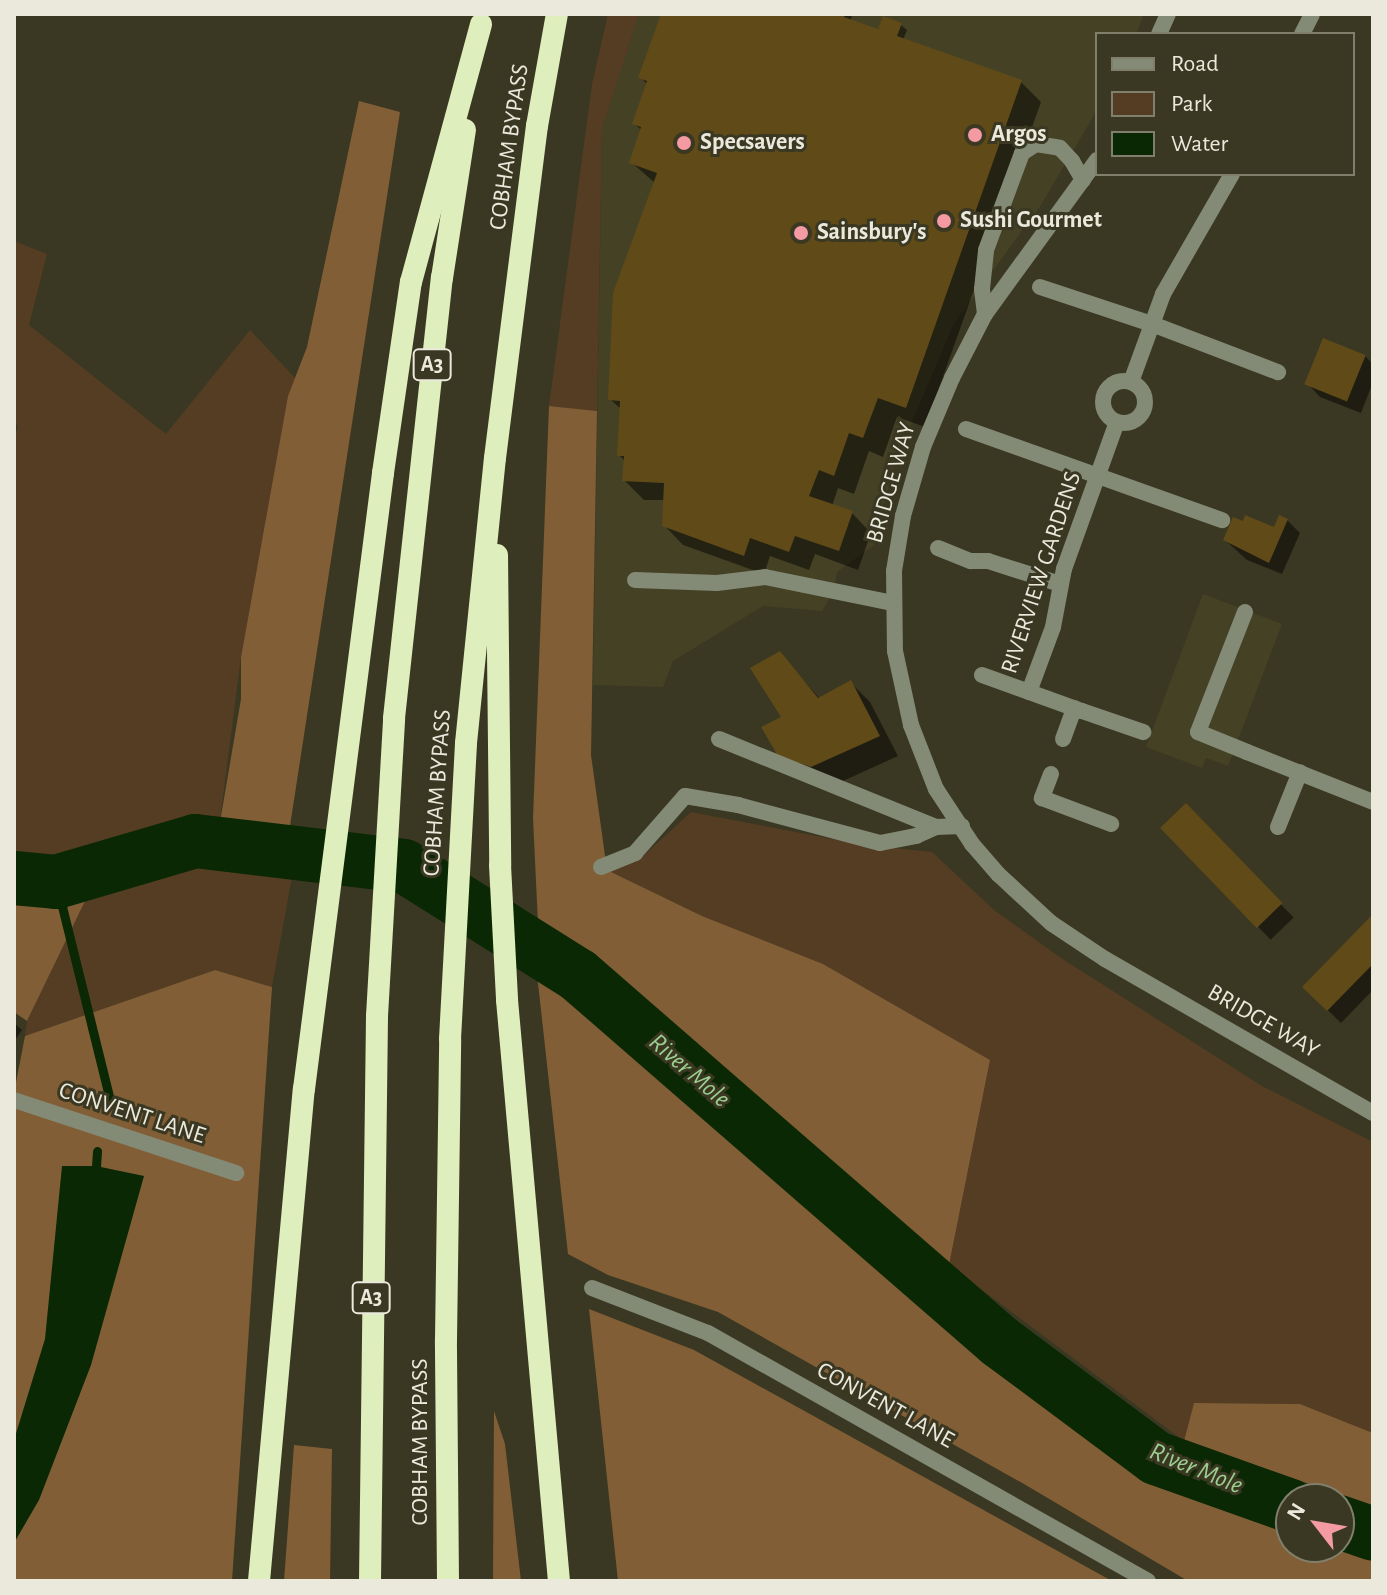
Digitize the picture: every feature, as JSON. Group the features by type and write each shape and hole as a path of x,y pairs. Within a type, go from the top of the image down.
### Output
{"highway":[{"name":"COBHAM BYPASS","path":"448,1581 446,1340 450,1039 466,743 495,458 537,126 557,14"},
{"name":"COBHAM BYPASS","path":"370,1581 377,1016 394,718 442,278 482,19"},
{"path":"259,1581 273,1398 316,990 411,282 482,19"},
{"path":"495,458 501,880 516,1105 559,1581"}],"street":[{"path":"1303,32 1312,14"},
{"path":"985,314 982,289 986,250 1022,153 1036,144 1060,148 1083,180"},
{"name":"BRIDGE WAY","path":"1095,163 985,314 952,378 920,459 897,544 893,603 895,651 911,725 936,789 962,826 998,874 1063,931 1373,1113"},
{"path":"1131,382 1173,273 1231,176"},
{"path":"1040,287 1152,324 1278,372"},
{"path":"1131,382 1143,391 1143,413 1132,422 1117,422 1106,413 1106,392 1117,383 1131,382"},
{"name":"RIVERVIEW GARDENS","path":"1029,692 1053,627 1060,584 1117,422"},
{"path":"966,429 1222,520"},
{"path":"938,548 971,561 988,561 1060,584"},
{"path":"635,580 717,583 765,577 893,603"},
{"path":"1245,612 1198,732 1373,802"},
{"name":"RIVERVIEW GARDENS","path":"982,675 1143,732"},
{"path":"1063,739 1078,710"},
{"path":"719,739 936,827"},
{"path":"1278,827 1300,772"},
{"path":"1051,774 1042,798 1111,824"},
{"path":"601,867 635,853 685,796 738,805 880,843 916,836 936,827 962,826"},
{"name":"CONVENT LANE","path":"14,1100 236,1173"},
{"name":"CONVENT LANE","path":"592,1288 708,1333 1148,1581"}],"shaded area":[{"name":"Sainsbury's","path":"639,14 1144,14 1137,32 1095,32 1095,113 1041,205 953,325 895,462 874,545 837,572 833,592 822,611 763,606 673,661 663,687 593,685 602,129"},
{"path":"359,101 400,112 288,839 219,828 241,699 241,657 288,396 307,347"},
{"path":"549,406 597,411 591,755 607,870 702,916 823,964 990,1060 949,1265 614,980 538,924 533,818"},
{"path":"1203,594 1282,624 1228,766 1206,758 1202,768 1146,747"},
{"path":"14,889 54,899 87,897 27,1021 14,1012"},
{"path":"215,970 272,987 232,1581 14,1581 14,1093 25,1036"},
{"path":"537,974 571,994 1036,1397 1163,1482 1275,1521 1275,1563 1355,1563 1355,1549 1373,1555 1373,1581 1188,1581 1024,1484 718,1312 608,1275 568,1254"},
{"path":"589,1309 694,1350 1112,1581 618,1581"},
{"path":"1194,1403 1300,1404 1373,1433 1373,1506 1355,1500 1355,1483 1306,1483 1184,1441"},
{"path":"494,1411 505,1444 521,1581 493,1581"},
{"path":"294,1445 332,1449 330,1581 284,1581"}],"green space":[{"path":"608,14 639,14 602,129 597,411 549,406 592,84"},
{"path":"14,241 47,254 29,325 166,434 250,330 295,378 288,396 241,657 219,828 153,835 50,862 14,854 14,435 18,428 14,417"},
{"path":"691,812 863,845 932,852 994,910 1061,958 1262,1086 1373,1142 1373,1433 1300,1404 1194,1403 1184,1441 949,1265 990,1060 823,964 702,916 607,870 641,858"},
{"path":"193,856 293,871 272,987 215,970 25,1036 27,1021 87,897"}],"water":[{"path":"62,1166 96,1166 144,1176 91,1365 39,1500 14,1543 14,1440 45,1339"}],"building":[{"name":"Sainsbury's","path":"661,14 845,14 844,17 878,29 883,16 902,23 897,36 1022,80 906,408 878,398 863,438 849,433 834,476 819,470 809,496 853,511 839,551 795,536 789,552 750,538 744,556 662,526 664,483 622,481 624,456 617,456 620,401 608,400 613,293 657,173 629,163 641,127 632,124 647,81 638,78"},
{"path":"1323,338 1366,355 1347,402 1304,384"},
{"path":"1245,515 1274,527 1279,515 1288,519 1269,563 1223,540 1233,517 1243,521"},
{"path":"780,651 818,698 851,680 880,736 811,767 778,756 761,727 781,717 750,668"},
{"path":"1186,803 1283,903 1257,928 1160,828"},
{"path":"1373,914 1373,964 1327,1011 1302,987"}],"waterway":[{"name":"River Mole","path":"14,878 56,882 195,841 404,866 578,975 999,1341 1156,1458 1275,1500"},
{"path":"56,882 110,1100"},
{"path":"96,1166 97,1151"},
{"name":"River Mole","path":"1355,1528 1373,1534"}],"place":[{"name":"Argos","path":"975,135"},
{"name":"Specsavers","path":"684,143"},
{"name":"Sushi Gourmet","path":"944,221"},
{"name":"Sainsbury's","path":"801,233"}]}
